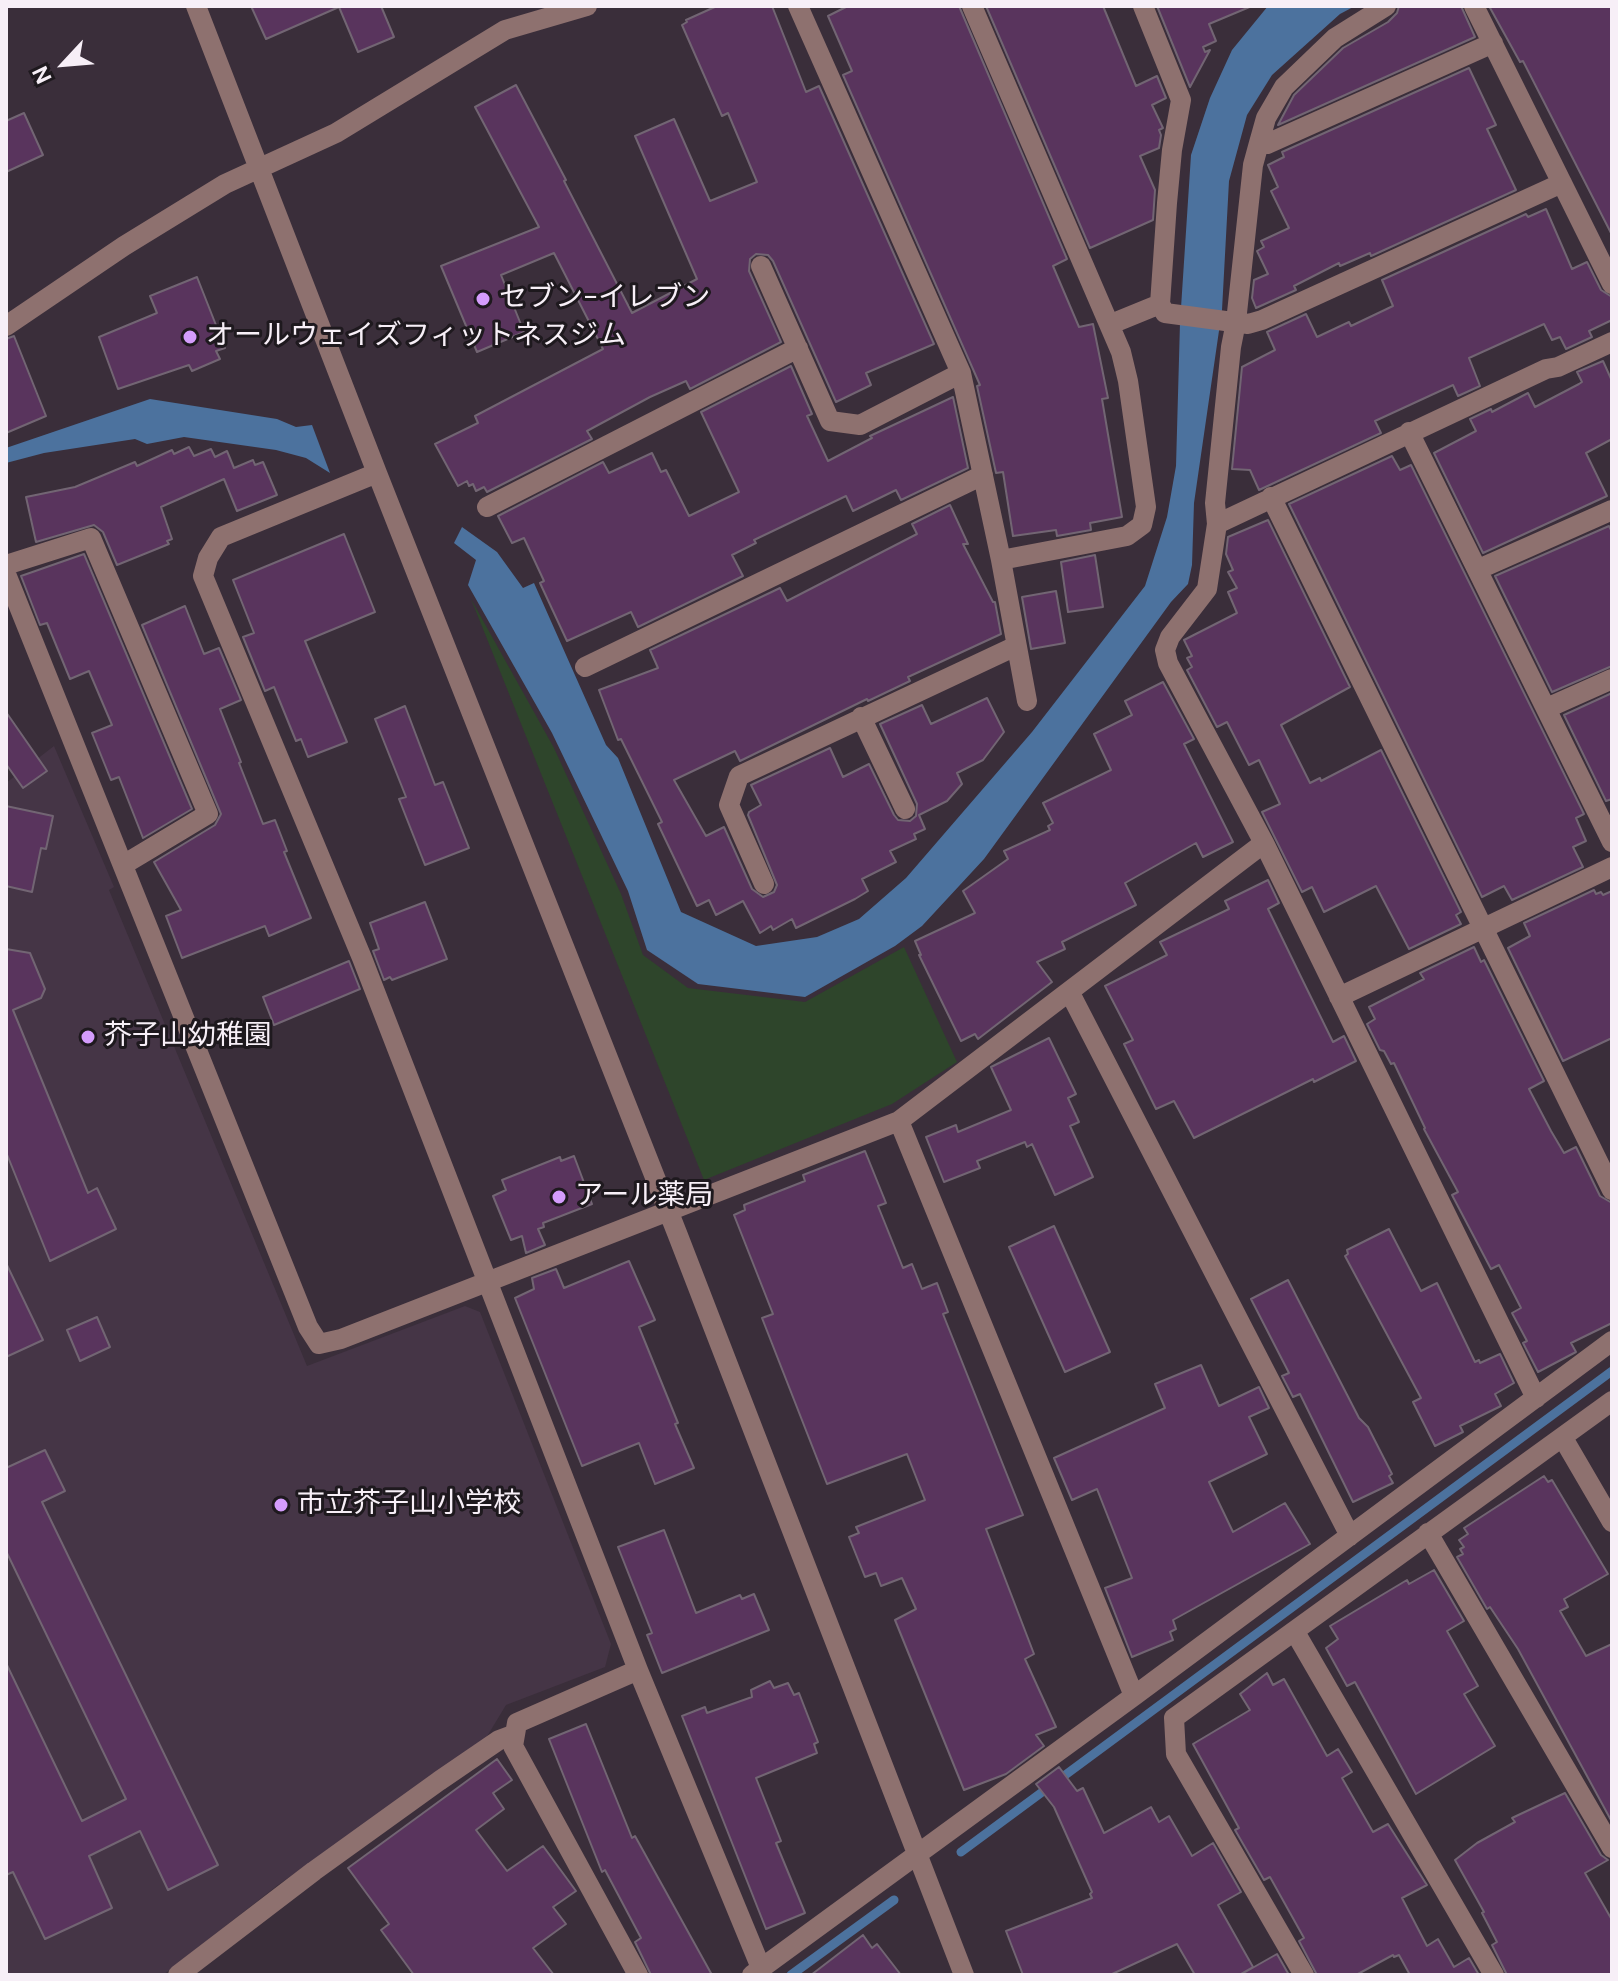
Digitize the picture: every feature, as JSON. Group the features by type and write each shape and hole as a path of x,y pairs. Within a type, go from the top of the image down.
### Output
{"street":[{"path":"196,6 964,1975"},
{"path":"6,326 124,246 225,184 336,133 505,30 587,6"},
{"path":"798,6 961,373 1027,701"},
{"path":"972,6 1111,324 1128,381 1146,507 1142,525 1127,536 1001,560"},
{"path":"1143,6 1181,100 1171,163 1168,310"},
{"path":"1386,6 1335,38 1284,87 1266,118 1253,165 1231,322 1215,503 1217,524 1207,589 1170,637 1165,650 1168,663 1264,843 1536,1398"},
{"path":"1474,6 1612,284"},
{"path":"1259,143 1267,144 1493,43"},
{"path":"1111,324 1168,310 1248,324 1262,320 1562,183"},
{"path":"761,266 830,421 860,425 961,373"},
{"path":"1217,524 1409,432 1612,342"},
{"path":"487,507 798,348"},
{"path":"1409,432 1612,842"},
{"path":"377,473 221,537 208,558 203,576 362,958 756,1972 1612,1341"},
{"path":"585,667 983,475"},
{"path":"1271,497 1612,1190"},
{"path":"1479,569 1612,510"},
{"path":"6,565 91,538 208,814 123,865"},
{"path":"6,574 308,1327 319,1344 341,1339 899,1121 1264,843"},
{"path":"764,884 729,805 739,776 1016,646"},
{"path":"1547,708 1612,679"},
{"path":"861,717 905,809"},
{"path":"1339,997 1612,867"},
{"path":"1070,993 1350,1536"},
{"path":"899,1121 1134,1696"},
{"path":"1304,1975 1176,1754 1174,1718 1612,1401"},
{"path":"1563,1438 1612,1522"},
{"path":"1428,1533 1612,1848"},
{"path":"1295,1632 1494,1975"},
{"path":"638,1670 517,1723 513,1746 638,1975"},
{"path":"178,1975 439,1781 499,1740 515,1734"}],"shaded area":[{"name":"市立芥子山小学校","path":"54,746 114,887 109,890 307,1366 465,1306 480,1312 611,1644 605,1667 506,1705 483,1743 278,1885 163,1975 6,1975 6,783"}],"green space":[{"path":"471,599 554,748 621,894 643,955 688,988 805,1002 904,947 957,1062 892,1104 704,1180"}],"water":[{"path":"1268,6 1355,6 1340,14 1272,75 1247,115 1229,181 1222,310 1194,503 1192,565 1188,584 1171,602 984,859 922,926 895,946 805,997 698,984 647,950 628,891 552,733 468,585 476,560 454,543 462,527 497,552 523,588 534,583 606,745 618,758 681,912 756,946 817,937 859,919 906,878 1032,732 1145,586 1167,517 1176,466 1180,323 1191,155 1210,98 1232,50"},
{"path":"150,399 277,419 296,427 312,425 330,473 306,458 276,450 184,437 147,444 135,439 44,453 6,463 6,448"}],"building":[{"path":"251,6 381,6 394,37 358,52 339,7 266,39"},
{"path":"717,6 772,6 806,92 819,86 934,344 866,373 871,385 836,402 773,261 768,255 756,254 750,259 749,271 781,342 690,389 686,381 650,397 587,431 592,439 487,492 484,487 476,491 473,484 469,486 467,481 458,486 435,444 478,423 475,416 603,349 554,253 501,275 524,332 477,352 441,266 539,227 475,107 516,85 632,313 697,279 635,136 674,119 710,201 757,182 728,113 722,116 682,25 686,20"},
{"path":"848,6 959,6 1067,259 1053,266 1079,327 1093,324 1108,398 1102,399 1122,517 1090,523 1091,530 1057,536 1056,530 1013,536 1003,472 996,473 977,386 980,385 843,75 852,71 828,16"},
{"path":"986,6 1103,6 1136,86 1157,76 1166,98 1152,105 1163,128 1159,130 1159,148 1140,156 1155,190 1153,220 1090,248"},
{"path":"1157,6 1252,6 1209,24 1216,41 1203,47 1205,52 1210,50 1190,87"},
{"path":"1399,6 1461,6 1475,37 1278,125 1294,95 1343,48 1388,22"},
{"path":"1489,6 1612,6 1612,235 1523,61 1520,62"},
{"path":"1469,68 1496,125 1487,129 1516,190 1371,256 1370,253 1340,266 1339,263 1294,286 1296,290 1256,308 1252,298 1254,280 1268,274 1257,251 1264,247 1261,241 1289,228 1271,191 1278,187 1268,165 1284,157 1282,152"},
{"path":"24,113 43,155 6,172 6,121"},
{"path":"1546,209 1572,269 1587,262 1601,290 1612,297 1612,320 1589,331 1592,337 1566,349 1560,337 1552,340 1544,324 1469,358 1480,386 1458,396 1453,385 1375,421 1381,433 1259,490 1250,470 1232,469 1242,367 1275,350 1267,332 1306,314 1317,337 1349,322 1351,326 1393,306 1382,280 1526,214 1528,217"},
{"path":"197,277 225,348 216,351 220,359 192,371 189,365 118,389 99,337 157,313 150,296"},
{"path":"14,336 46,416 6,433 6,339"},
{"path":"1603,361 1612,381 1612,439 1586,453 1607,496 1483,553 1434,453 1476,431 1470,419 1491,409 1492,412 1528,393 1535,407 1582,382 1577,372"},
{"path":"791,366 812,414 807,416 828,461 872,438 870,436 953,397 968,468 901,500 896,490 853,511 846,496 754,540 756,543 732,555 743,576 638,627 631,612 567,641 540,583 544,581 524,538 512,543 498,516 603,462 609,473 652,453 661,472 666,470 689,516 739,492 701,412"},
{"path":"189,447 194,456 211,449 215,457 227,451 234,468 253,460 255,465 263,462 277,495 237,511 224,479 161,507 172,539 167,541 169,544 117,565 103,532 94,525 36,542 26,497 75,487 135,462 137,466 172,450 174,454"},
{"path":"1392,456 1400,470 1411,465 1584,814 1576,818 1586,841 1573,847 1583,867 1512,900 1504,886 1482,897 1289,504"},
{"path":"950,505 968,544 963,544 995,602 1001,634 908,677 910,681 740,761 735,751 674,780 706,836 724,827 752,889 763,897 774,892 777,885 748,815 761,805 751,785 830,748 843,777 869,764 894,815 898,820 910,821 916,816 917,804 880,724 922,705 931,724 987,698 1004,732 983,760 957,773 962,784 947,801 919,815 925,829 914,834 916,839 890,851 896,862 862,879 868,891 855,899 796,928 792,919 773,930 771,926 760,933 743,901 716,915 709,900 697,906 658,824 662,822 621,739 618,740 599,690 658,668 650,650 780,588 787,601 917,534 912,524"},
{"path":"1268,520 1350,687 1281,725 1310,783 1320,778 1321,781 1381,750 1461,912 1456,915 1461,924 1409,949 1376,886 1324,912 1312,887 1302,892 1262,812 1280,804 1259,760 1249,765 1227,722 1217,727 1187,670 1192,667 1187,658 1192,656 1184,640 1237,613 1228,592 1237,588 1228,572 1233,570 1226,554 1228,537"},
{"path":"1609,526 1612,532 1612,666 1552,692 1495,576"},
{"path":"344,534 375,612 305,641 347,742 308,757 301,739 296,741 274,687 265,691 243,637 254,633 233,580"},
{"path":"84,554 192,809 143,838 119,777 111,780 92,733 112,725 89,671 70,679 47,623 40,625 21,576"},
{"path":"1095,555 1103,607 1068,612 1061,562"},
{"path":"1056,591 1065,643 1031,649 1022,597"},
{"path":"185,606 204,654 219,648 241,700 220,709 263,824 275,820 287,851 284,852 311,918 269,936 265,926 182,958 166,916 181,910 154,862 215,825 221,814 142,625"},
{"path":"1163,682 1194,739 1184,744 1233,842 1203,857 1196,843 1125,883 1136,905 1062,942 1065,949 1037,962 1052,982 978,1039 975,1034 961,1041 915,941 975,913 963,891 1008,859 1004,851 1050,830 1048,826 1053,823 1043,803 1111,770 1094,734 1132,715 1125,701"},
{"path":"1612,693 1612,799 1606,801 1564,715"},
{"path":"405,706 435,785 443,782 469,848 425,865 399,799 406,797 375,719"},
{"path":"6,712 47,771 23,788 6,764"},
{"path":"6,806 53,816 46,849 41,848 32,892 6,886"},
{"path":"1268,880 1279,903 1268,909 1333,1042 1344,1036 1356,1061 1194,1138 1174,1101 1156,1109 1124,1044 1133,1040 1105,986 1167,955 1160,942 1229,909 1225,901"},
{"path":"1594,890 1596,894 1601,892 1603,895 1612,891 1612,1038 1563,1061 1508,948 1530,936 1524,923"},
{"path":"425,902 447,959 392,980 390,977 384,980 373,951 379,949 370,923"},
{"path":"1474,947 1481,962 1484,960 1544,1081 1529,1089 1551,1131 1564,1153 1576,1147 1600,1196 1612,1203 1612,1323 1571,1343 1576,1352 1538,1372 1523,1343 1527,1341 1512,1313 1521,1308 1499,1265 1491,1269 1452,1195 1458,1192 1424,1129 1394,1063 1391,1064 1384,1051 1380,1050 1367,1024 1375,1019 1369,1007 1424,979 1420,973"},
{"path":"6,949 30,953 45,989 41,998 13,1010 88,1193 97,1188 116,1229 50,1261 6,1152"},
{"path":"349,961 360,989 274,1025 263,997"},
{"path":"1049,1038 1076,1094 1068,1098 1079,1122 1070,1126 1093,1177 1055,1195 1032,1144 1027,1147 1025,1142 977,1161 980,1168 944,1182 926,1137 956,1125 958,1132 1011,1110 991,1067"},
{"path":"865,1151 886,1203 878,1206 903,1268 912,1264 922,1289 937,1283 948,1312 943,1314 1023,1515 986,1529 1034,1654 1025,1659 1056,1727 1036,1735 1044,1746 1006,1774 964,1790 895,1620 916,1609 902,1578 881,1586 876,1573 865,1577 849,1537 859,1533 856,1527 925,1500 907,1454 827,1484 762,1318 773,1314 734,1215 745,1210 744,1205 805,1181 803,1175"},
{"path":"574,1156 592,1204 543,1223 544,1227 538,1229 545,1245 526,1253 522,1236 511,1240 493,1196 506,1190 502,1180 560,1157 561,1161"},
{"path":"1054,1226 1110,1352 1065,1372 1009,1247"},
{"path":"1389,1229 1421,1291 1437,1283 1475,1362 1479,1360 1480,1363 1500,1354 1514,1383 1495,1394 1501,1406 1460,1426 1463,1432 1435,1446 1413,1402 1421,1398 1345,1256 1347,1250"},
{"path":"629,1261 655,1320 639,1327 694,1468 655,1484 639,1443 582,1466 515,1298 534,1289 532,1278 556,1269 564,1288"},
{"path":"6,1263 43,1340 6,1357"},
{"path":"1288,1280 1359,1418 1368,1427 1392,1474 1389,1476 1393,1483 1353,1502 1300,1394 1293,1397 1282,1376 1289,1373 1251,1299"},
{"path":"97,1317 110,1347 80,1361 67,1330"},
{"path":"1201,1365 1219,1406 1259,1387 1269,1408 1249,1417 1267,1454 1209,1482 1233,1532 1285,1503 1310,1544 1173,1620 1176,1629 1170,1632 1173,1640 1132,1657 1105,1588 1132,1578 1097,1489 1072,1500 1054,1458 1165,1408 1155,1384"},
{"path":"45,1450 65,1491 42,1502 218,1865 168,1890 140,1831 89,1856 112,1908 45,1939 13,1872 6,1875 6,1663 82,1821 126,1799 6,1551 6,1468"},
{"path":"1544,1476 1548,1482 1552,1480 1608,1574 1564,1599 1568,1607 1560,1611 1586,1656 1612,1644 1612,1822 1518,1649 1490,1607 1487,1609 1457,1557 1463,1554 1460,1549 1464,1547 1459,1540 1468,1534 1464,1528"},
{"path":"664,1530 696,1613 740,1595 742,1599 754,1594 769,1630 662,1673 647,1635 652,1633 618,1547"},
{"path":"1434,1570 1464,1621 1447,1631 1478,1686 1464,1694 1495,1746 1416,1794 1355,1682 1347,1686 1326,1648 1338,1639 1330,1626 1407,1580 1409,1584"},
{"path":"1267,1673 1273,1685 1284,1679 1327,1756 1338,1749 1352,1772 1342,1778 1373,1832 1388,1824 1427,1885 1402,1898 1427,1946 1438,1939 1454,1967 1469,1958 1479,1975 1410,1975 1399,1955 1393,1955 1356,1975 1317,1975 1299,1941 1304,1938 1270,1877 1264,1880 1235,1830 1239,1828 1193,1744 1250,1710 1240,1694"},
{"path":"770,1681 774,1688 788,1683 794,1695 799,1693 818,1742 814,1744 817,1753 756,1778 781,1841 776,1843 805,1913 766,1929 682,1716 705,1707 707,1713 752,1697 751,1690"},
{"path":"586,1724 632,1838 635,1836 712,1975 651,1975 635,1942 641,1938 605,1870 602,1872 549,1739"},
{"path":"497,1759 512,1780 493,1793 504,1809 476,1830 507,1871 543,1846 576,1891 553,1907 566,1924 533,1948 554,1975 414,1975 381,1930 389,1924 348,1868"},
{"path":"1059,1767 1077,1791 1083,1788 1104,1833 1151,1807 1159,1822 1169,1816 1192,1856 1213,1843 1241,1892 1218,1905 1253,1967 1239,1975 1195,1975 1177,1944 1110,1975 1023,1975 1006,1931 1092,1898 1054,1807 1036,1784"},
{"path":"1565,1793 1601,1855 1608,1860 1585,1873 1612,1920 1612,1975 1507,1975 1492,1945 1497,1942 1484,1912 1455,1860 1477,1843 1515,1822 1512,1818"},
{"path":"863,1935 872,1948 877,1944 901,1975 811,1975"},
{"path":"1277,1954 1289,1975 1240,1975"}],"waterway":[{"path":"961,1852 1612,1371"},
{"path":"791,1975 894,1900"}],"place":[{"name":"セブン-イレブン","path":"483,299"},
{"name":"オールウェイズフィットネスジム","path":"190,337"},
{"name":"芥子山幼稚園","path":"88,1037"},
{"name":"アール薬局","path":"559,1197"},
{"name":"市立芥子山小学校","path":"281,1505"}]}
